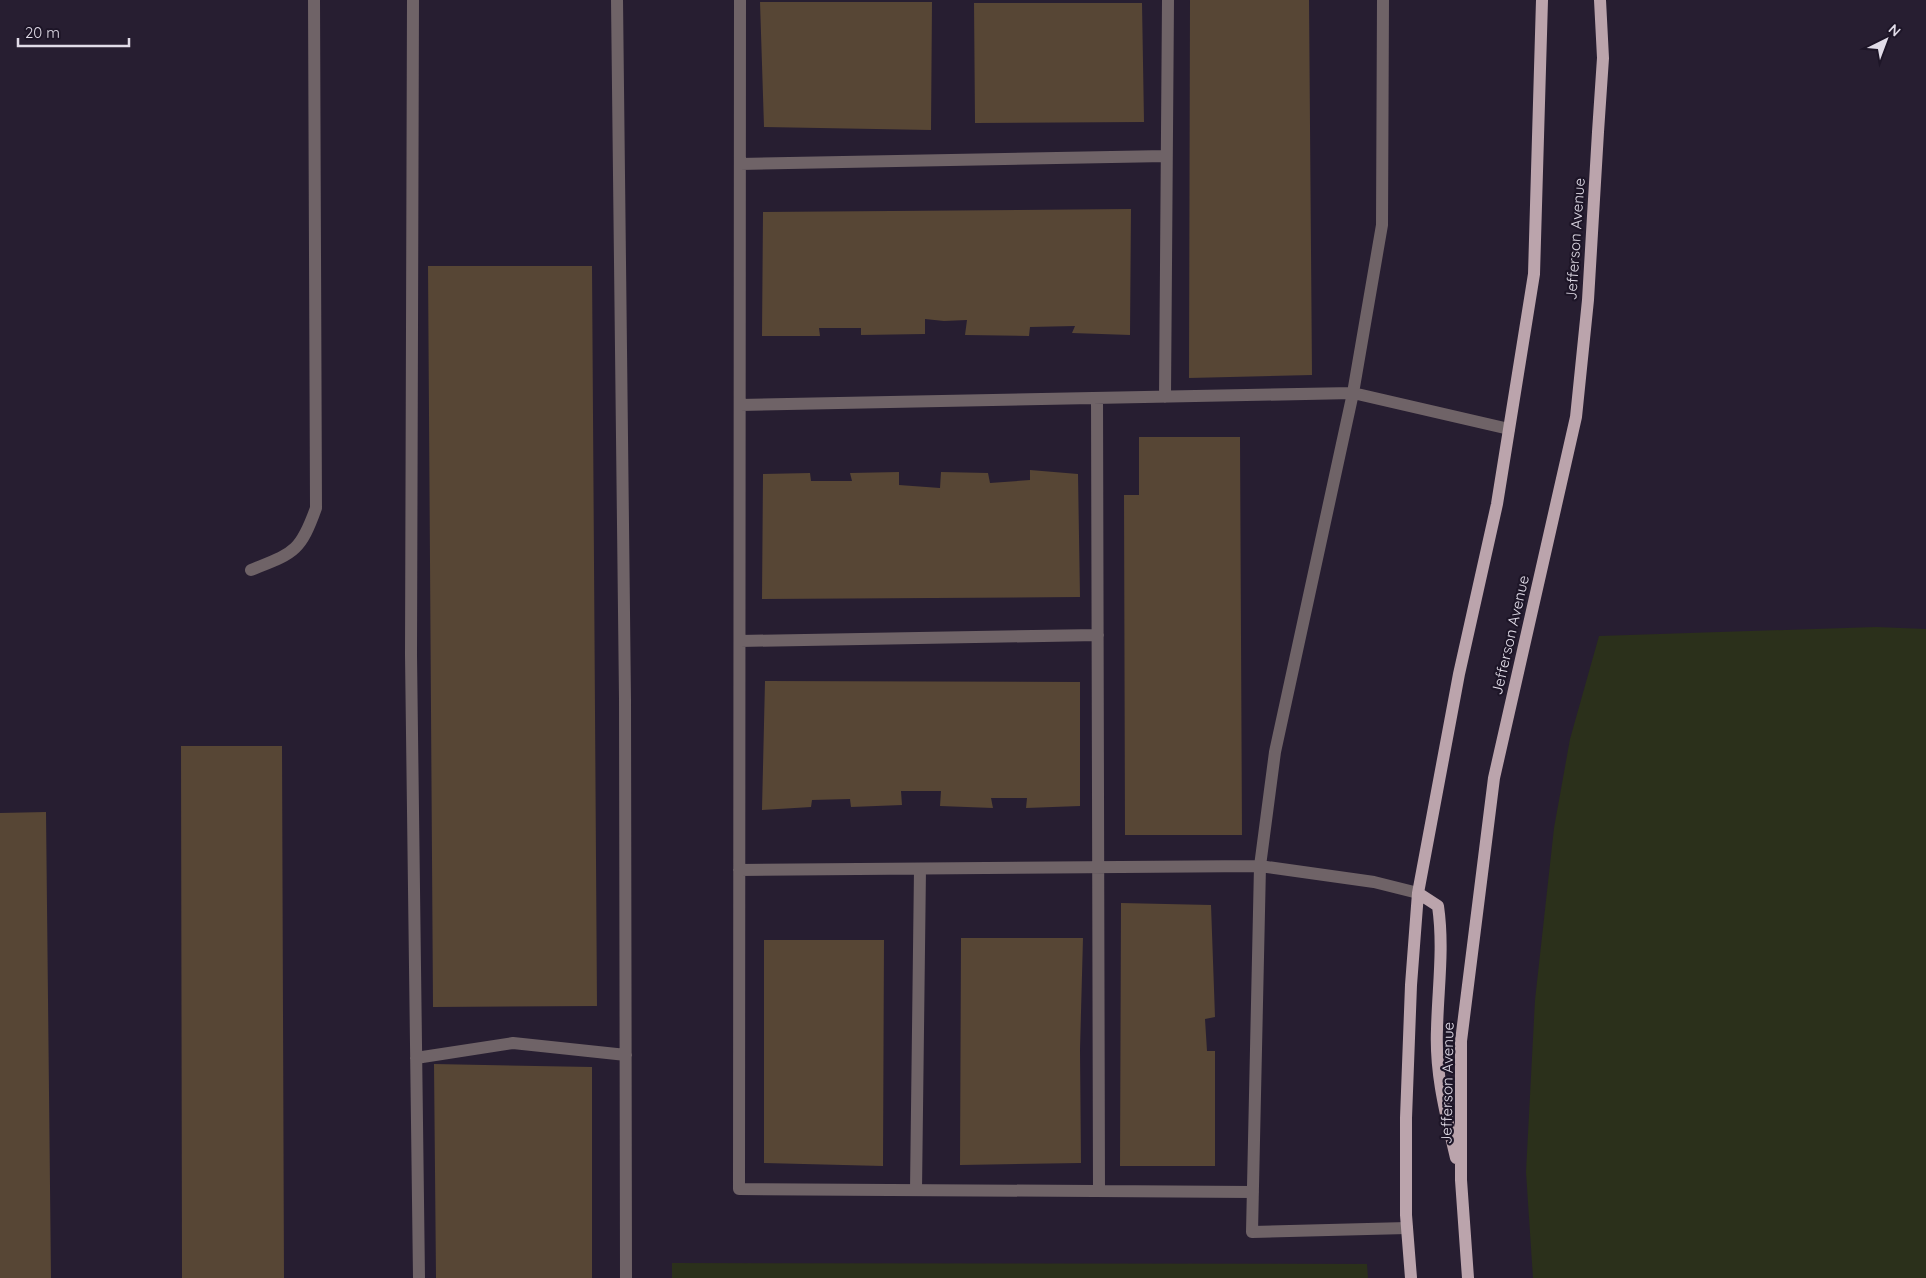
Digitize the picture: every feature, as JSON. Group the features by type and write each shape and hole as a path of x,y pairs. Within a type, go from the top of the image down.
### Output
{"main road":[{"path":"1411,1278 1407,1228 1406,1118 1411,985 1418,893 1459,674 1497,504 1534,274 1542,0"},
{"name":"Jefferson Avenue","path":"1468,1278 1461,1180 1461,1041 1494,778 1576,417 1588,300 1603,58 1600,0"},
{"path":"1418,893 1438,906 1441,975 1437,1030 1439,1084 1461,1180"}],"lane":[{"path":"251,570 289,554 306,535 316,508 314,0"},
{"path":"413,0 411,655 419,1278"},
{"path":"617,0 625,699 626,1278"},
{"path":"740,0 738,1189 1253,1192"},
{"path":"1165,397 1168,0"},
{"path":"1383,0 1382,225 1353,393 1276,752 1260,866 1252,1232 1358,1227 1407,1228"},
{"path":"740,164 1166,156"},
{"path":"740,406 1353,393 1509,429"},
{"path":"1097,398 1099,1191"},
{"path":"740,641 1098,635"},
{"path":"739,870 1260,866 1374,882 1418,893"},
{"path":"916,1190 920,869"},
{"path":"416,1058 513,1043 626,1054"}],"green space":[{"path":"1876,627 1926,629 1926,1278 1533,1278 1526,1172 1535,1000 1554,828 1570,739 1599,636"},
{"path":"672,1263 1367,1264 1368,1278 672,1278"}],"building":[{"path":"1190,0 1309,0 1312,375 1189,378"},
{"path":"760,2 932,2 931,130 764,127"},
{"path":"974,3 1142,3 1144,122 975,123"},
{"path":"1131,209 1130,335 1072,333 1075,326 1030,327 1029,336 965,335 967,320 944,321 925,319 925,334 861,335 861,328 819,328 820,336 762,336 763,212"},
{"path":"428,266 592,266 597,1006 433,1007"},
{"path":"1139,437 1240,437 1242,835 1125,835 1124,495 1139,495"},
{"path":"1030,470 1078,474 1080,597 762,599 763,474 810,473 811,481 852,481 850,473 899,472 899,485 940,488 941,472 988,473 990,483 1030,480"},
{"path":"765,681 1080,682 1080,806 1026,808 1027,798 991,798 993,808 940,806 941,791 901,791 902,805 851,807 850,799 812,800 811,807 762,810"},
{"path":"181,746 282,746 284,1278 182,1278"},
{"path":"46,812 51,1278 0,1278 0,813"},
{"path":"1121,903 1211,905 1215,1017 1205,1019 1207,1051 1215,1051 1215,1166 1120,1166"},
{"path":"961,938 1083,938 1080,1050 1081,1163 960,1165"},
{"path":"764,940 884,940 883,1166 764,1163"},
{"path":"434,1064 592,1067 592,1278 436,1278"}]}
